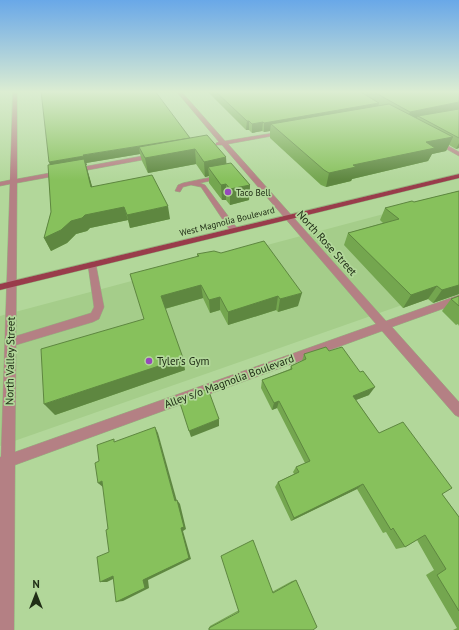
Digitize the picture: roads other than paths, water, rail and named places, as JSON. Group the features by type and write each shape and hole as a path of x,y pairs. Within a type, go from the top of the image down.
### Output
{"main road":[{"name":"West Magnolia Boulevard","path":"5,286 287,216 459,176"}],"street":[{"name":"North Valley Street","path":"6,630 5,463 11,342 5,286 13,181 14,120"},
{"name":"North Rose Street","path":"203,120 223,143 244,172 287,216 385,325 459,411"},
{"path":"208,146 292,130"},
{"path":"432,139 459,154"},
{"path":"0,184 161,154"},
{"path":"178,190 180,186 190,183 226,176"},
{"path":"190,183 203,186 234,230"},
{"path":"11,342 95,316 99,307 92,265"},
{"name":"Alley s/o Magnolia Boulevard","path":"5,463 459,299"}],"place":[{"name":"Taco Bell","path":"228,192"},
{"name":"Tyler's Gym","path":"149,361"}]}
